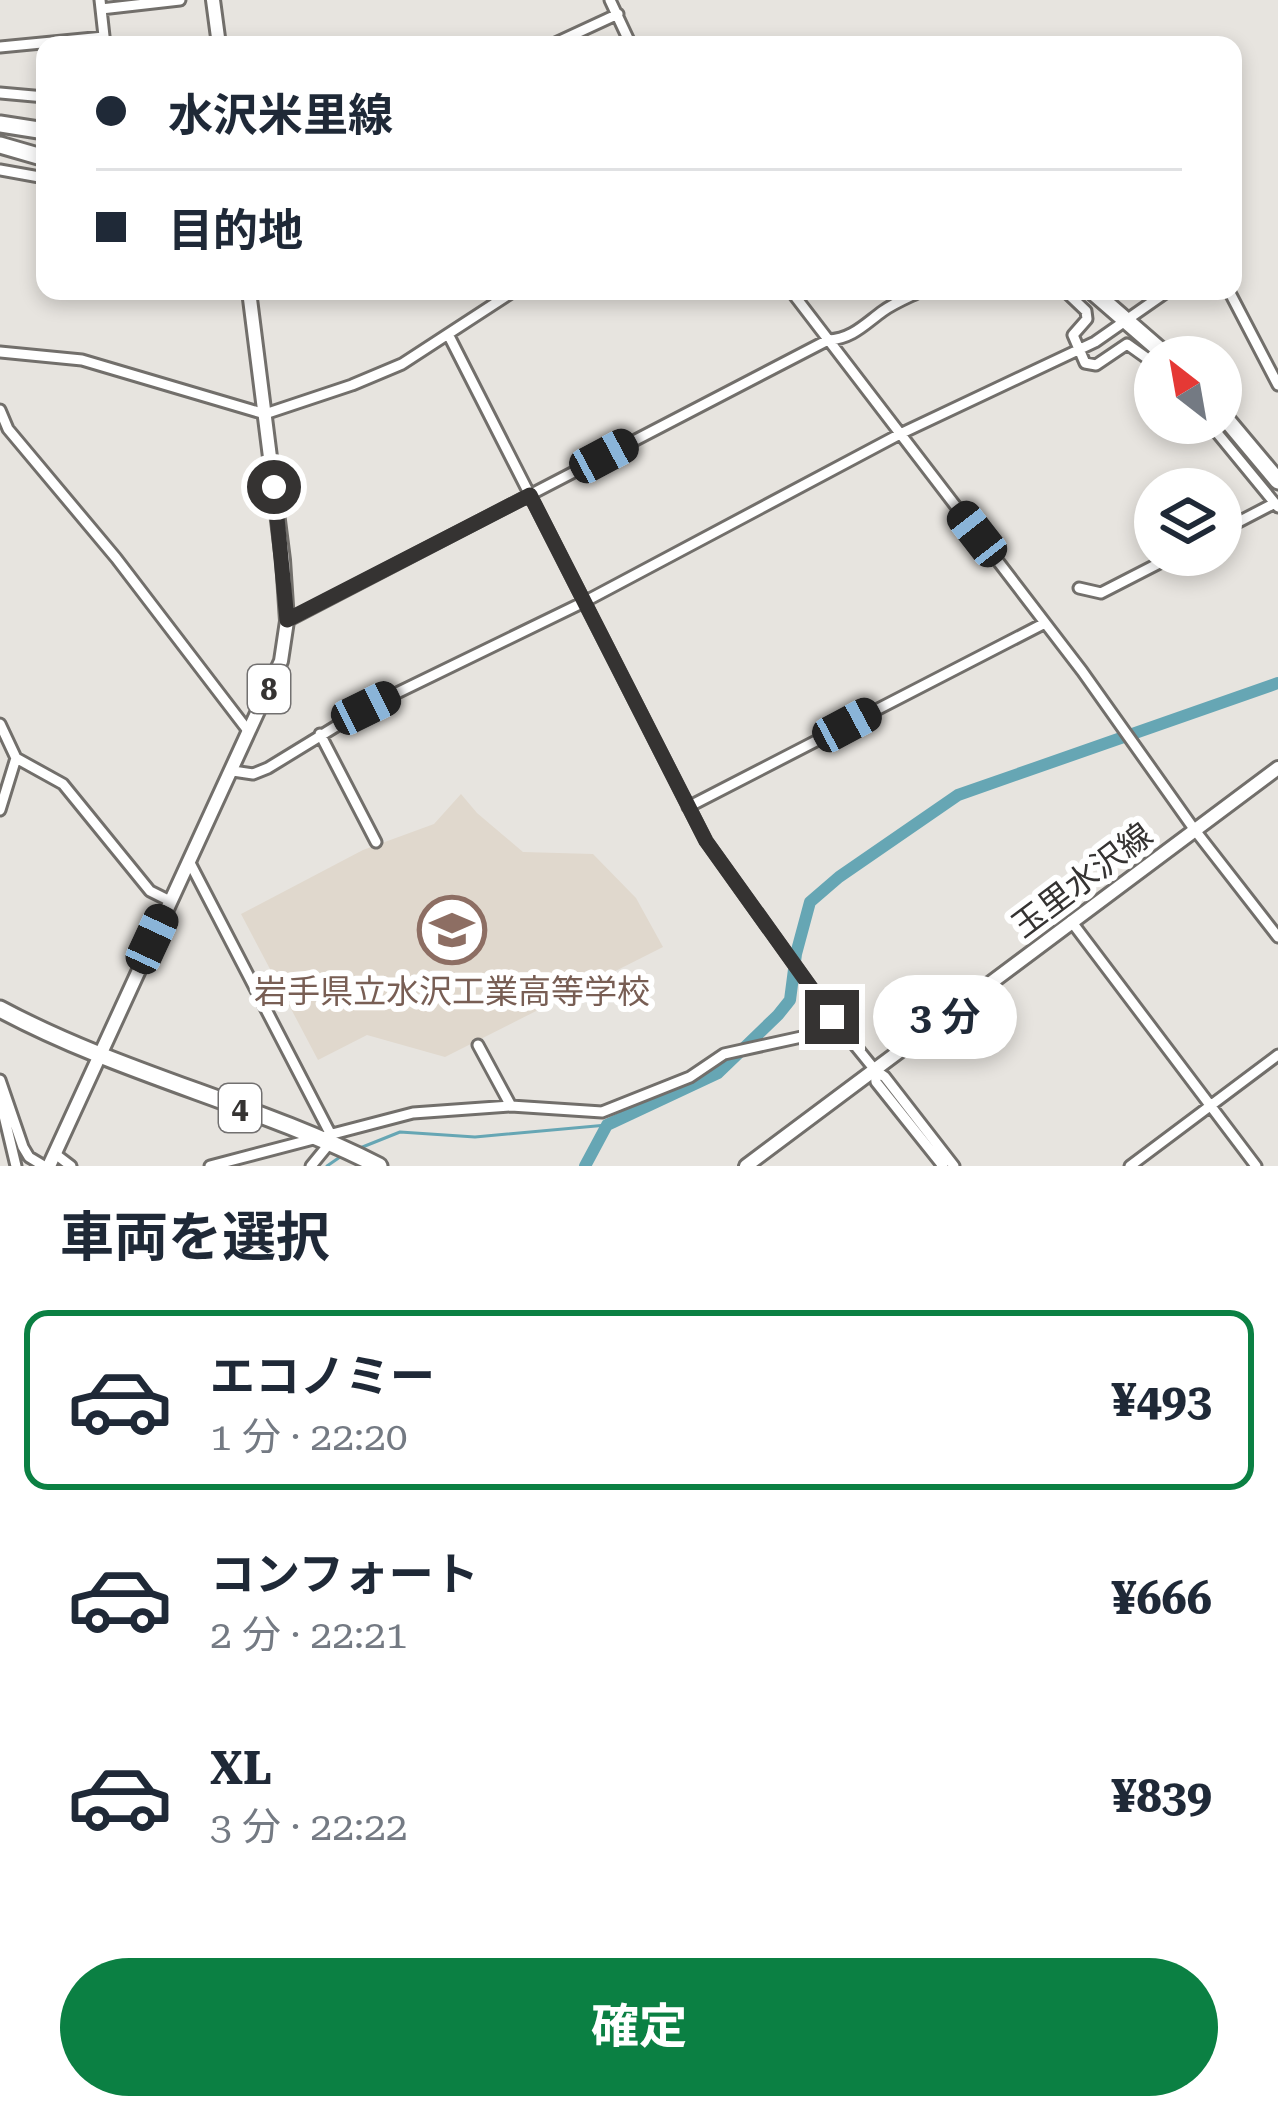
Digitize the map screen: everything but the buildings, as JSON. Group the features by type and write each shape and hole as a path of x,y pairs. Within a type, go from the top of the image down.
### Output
{"highway":[{"path":"0,124 36,130"},
{"path":"0,142 36,151"},
{"path":"1103,300 1145,336"},
{"path":"1242,438 1278,481"},
{"name":"4","path":"0,1009 99,1054 326,1138 379,1166"}],"main road":[{"path":"213,0 218,36"},
{"name":"8","path":"99,1054 281,661 287,620 284,560 250,300"},
{"name":"玉里水沢線","path":"746,1166 1278,768"},
{"path":"49,1162 99,1054"}],"street":[{"path":"104,36 101,5 180,0"},
{"path":"610,0 627,36"},
{"path":"570,36 618,14"},
{"path":"0,47 36,45"},
{"path":"0,93 36,97"},
{"path":"0,170 36,176"},
{"path":"0,352 82,360 265,414 402,364 501,300"},
{"path":"798,300 1278,937"},
{"path":"287,620 828,340 840,340 904,300"},
{"path":"1074,300 1086,311 1087,320 1072,335 1085,363 1092,366 1116,348 1134,347"},
{"path":"233,771 253,774 268,768 366,708 584,602 900,434 1078,350 1155,300"},
{"path":"1234,300 1278,385"},
{"path":"449,336 718,859 832,1017 954,1166"},
{"path":"0,410 8,429 116,558 250,733"},
{"path":"1226,444 1277,505 1242,521"},
{"path":"1079,588 1099,594 1134,576"},
{"path":"688,807 1045,622"},
{"path":"0,724 16,758 63,784 150,891 170,901"},
{"path":"320,734 376,842"},
{"path":"0,810 16,758"},
{"path":"189,860 326,1138"},
{"path":"1071,921 1256,1166"},
{"path":"211,1166 413,1113 511,1106 602,1112 690,1077 729,1054 806,1036 832,1017"},
{"path":"478,1045 511,1106"},
{"path":"1130,1166 1278,1055"},
{"path":"875,1070 876,1082 943,1166"},
{"path":"0,1080 29,1157 71,1166"},
{"path":"0,1099 16,1166"},
{"path":"310,1166 326,1138"}],"shaded area":[{"name":"岩手県立水沢工業高等学校","path":"461,794 523,852 593,854 636,898 663,947 445,1057 367,1035 318,1060 241,914 363,850 434,824"}],"waterway":[{"path":"585,1166 607,1125 718,1073 778,1015 790,1000 810,902 839,877 958,795 1278,683"},
{"path":"360,1148 400,1132 475,1137 607,1125"},
{"path":"327,1166 340,1157"}],"place":[{"name":"岩手県立水沢工業高等学校","path":"452,930"}],"route":[{"path":"274,487 287,620 530,495 706,841 832,1017"}]}
